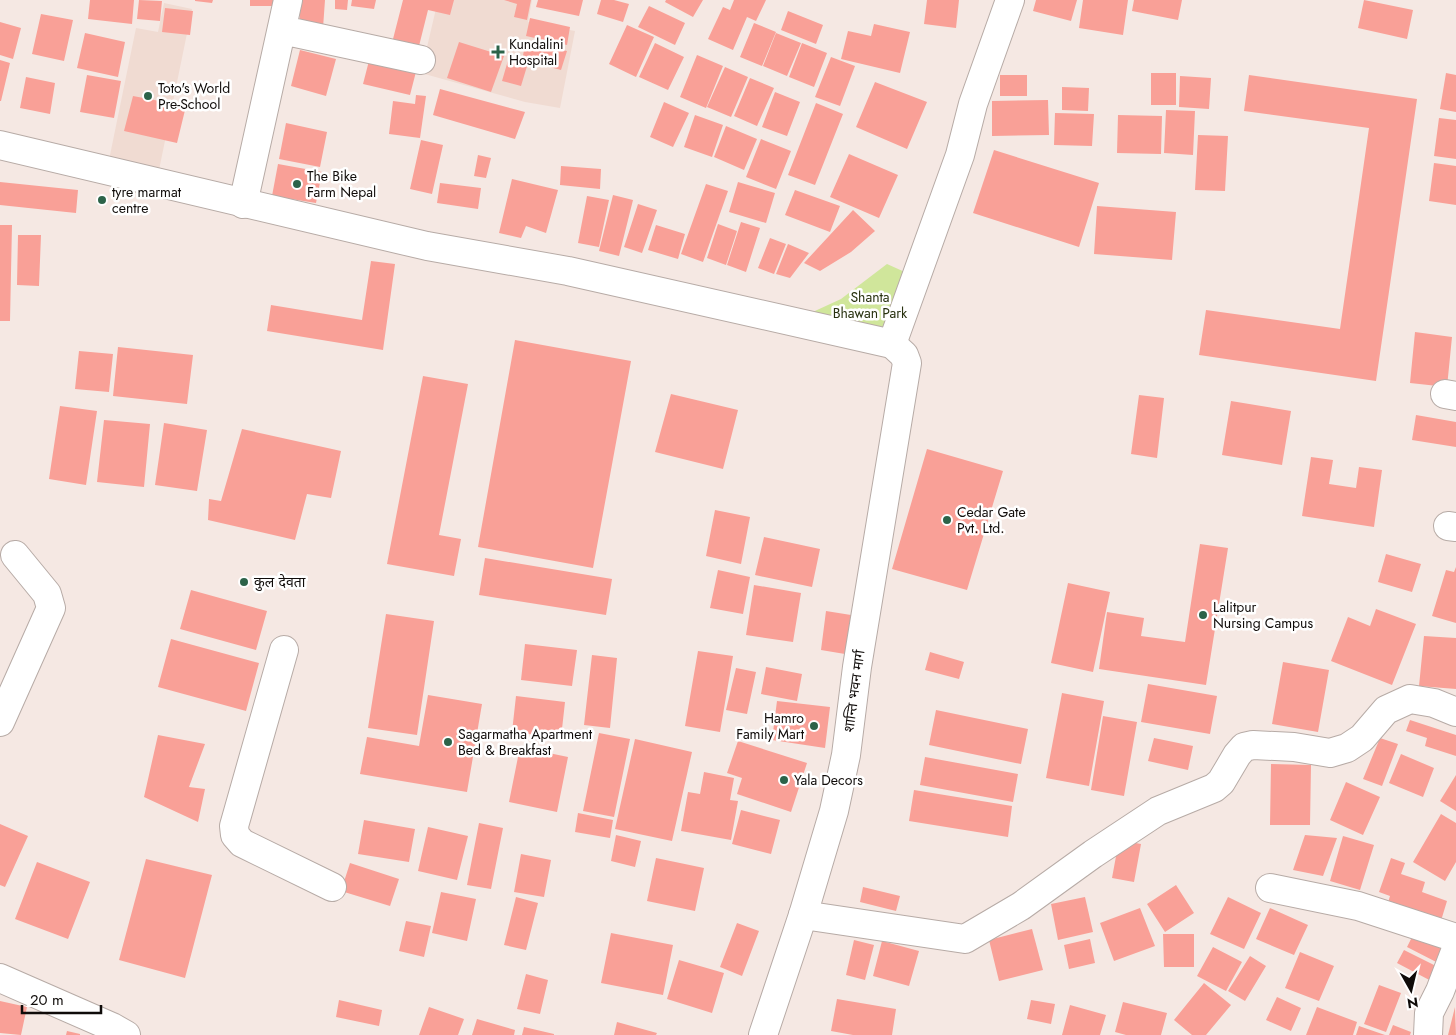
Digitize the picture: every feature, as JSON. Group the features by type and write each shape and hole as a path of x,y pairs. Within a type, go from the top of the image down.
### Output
{"street":[{"path":"243,204 288,0"},
{"path":"0,145 427,246 568,271 892,344 960,155 973,104 1010,0"},
{"path":"282,30 421,60"},
{"name":"शान्ति भवन मार्ग","path":"763,1035 803,916 834,811 846,755 858,657 907,363 904,355 892,344"},
{"path":"0,722 51,608 47,594 15,555"},
{"path":"284,650 234,826 235,835 242,843 332,888"},
{"path":"803,916 965,939 1021,906 1093,854 1158,811 1214,788 1221,782 1244,747 1253,745 1294,747 1330,753 1347,748 1362,738 1386,710 1410,699 1434,703 1456,712"},
{"path":"1270,888 1358,906 1456,938"},
{"path":"1428,1035 1429,1013 1440,991 1456,949"},
{"path":"0,978 116,1032"}],"shaded area":[{"name":"Kundalini Hospital","path":"438,0 532,0 528,22 575,31 560,108 525,102 421,73"},
{"name":"Toto's World Pre-School","path":"164,3 192,9 159,170 109,160 136,28 158,32"}],"green space":[{"name":"Shanta Bhawan Park","path":"887,264 907,273 883,330 804,316 841,299"}],"building":[{"path":"90,0 134,0 132,24 88,19"},
{"path":"139,0 162,1 160,21 137,19"},
{"path":"195,0 213,0 212,3"},
{"path":"250,0 280,0 280,6 250,6"},
{"path":"301,0 325,0 323,28 299,26"},
{"path":"335,0 348,0 347,10 335,9"},
{"path":"352,0 376,0 374,9 351,6"},
{"path":"403,0 454,0 450,15 428,10 419,46 393,39"},
{"path":"504,0 531,0 527,20 514,17 517,4"},
{"path":"538,0 583,0 579,16 536,7"},
{"path":"601,0 614,0 629,4 623,22 597,14"},
{"path":"666,0 703,0 693,17 665,2"},
{"path":"734,0 766,0 756,21 747,17 733,50 708,39 723,7 730,10"},
{"path":"927,0 959,0 956,28 924,24"},
{"path":"1036,0 1077,0 1071,21 1033,11"},
{"path":"1083,0 1128,0 1123,35 1079,28"},
{"path":"1134,0 1182,0 1178,20 1132,11"},
{"path":"1364,0 1413,10 1407,39 1358,28"},
{"path":"649,6 685,23 675,45 638,27"},
{"path":"165,8 193,11 190,35 162,32"},
{"path":"788,11 823,25 816,44 781,30"},
{"path":"41,14 73,20 64,61 32,54"},
{"path":"530,18 570,27 567,45 526,36"},
{"path":"0,22 21,28 13,59 0,55"},
{"path":"754,23 776,32 762,66 740,57"},
{"path":"874,24 910,32 900,73 841,59 848,31 871,36"},
{"path":"627,25 654,37 636,77 609,64"},
{"path":"85,33 125,42 118,77 77,68"},
{"path":"776,33 801,43 787,76 763,66"},
{"path":"526,41 567,51 561,70 522,60"},
{"path":"459,42 504,56 491,92 447,78"},
{"path":"655,43 684,57 668,90 639,77"},
{"path":"802,43 827,53 814,87 789,77"},
{"path":"300,50 336,59 326,96 291,86"},
{"path":"371,53 418,64 410,95 363,84"},
{"path":"697,55 723,66 706,108 680,97"},
{"path":"509,57 528,63 521,86 502,81"},
{"path":"831,57 855,66 840,106 815,97"},
{"path":"0,60 10,63 1,101 0,101"},
{"path":"725,67 748,77 731,117 707,107"},
{"path":"1151,73 1176,73 1176,105 1151,105"},
{"path":"1446,73 1456,75 1456,112 1440,109"},
{"path":"87,75 121,81 114,118 80,112"},
{"path":"1000,75 1027,75 1027,96 1000,96"},
{"path":"1249,75 1417,99 1376,381 1199,355 1206,310 1340,329 1369,128 1244,111"},
{"path":"1180,76 1211,78 1209,109 1179,107"},
{"path":"26,77 55,83 50,114 20,108"},
{"path":"750,78 774,88 757,126 734,116"},
{"path":"875,82 927,102 907,149 856,127"},
{"path":"1062,87 1089,88 1088,111 1062,110"},
{"path":"440,89 525,112 515,139 433,115"},
{"path":"775,92 800,102 787,136 762,127"},
{"path":"416,95 426,96 420,138 389,134 393,101 415,104"},
{"path":"133,96 186,106 177,143 124,131"},
{"path":"1048,100 1049,135 992,136 992,101"},
{"path":"664,102 689,113 673,147 650,137"},
{"path":"816,103 843,114 815,185 788,175"},
{"path":"1166,110 1195,111 1193,155 1164,153"},
{"path":"1055,113 1094,114 1092,146 1054,145"},
{"path":"695,115 723,125 712,157 684,147"},
{"path":"1118,115 1162,116 1161,154 1117,153"},
{"path":"1439,118 1456,120 1456,159 1434,156"},
{"path":"286,123 327,132 320,167 279,159"},
{"path":"726,126 757,139 744,170 714,157"},
{"path":"1198,135 1228,136 1225,191 1195,190"},
{"path":"761,139 791,151 776,189 746,177"},
{"path":"421,140 443,145 432,194 410,189"},
{"path":"994,150 1099,183 1079,247 973,213"},
{"path":"849,154 898,175 879,218 830,197"},
{"path":"478,155 491,158 486,178 474,176"},
{"path":"1434,163 1456,166 1456,205 1429,201"},
{"name":"The Bike Farm Nepal","path":"278,164 322,172 316,203 272,196"},
{"path":"561,166 601,169 600,189 560,185"},
{"path":"512,179 558,190 546,233 526,226 521,238 499,233"},
{"path":"0,182 78,190 76,213 0,205"},
{"path":"738,182 775,193 766,223 729,212"},
{"path":"440,183 481,188 478,209 437,203"},
{"path":"706,184 728,191 703,262 681,254"},
{"path":"795,190 840,206 830,232 785,215"},
{"path":"613,195 633,200 619,256 599,251"},
{"path":"587,196 609,200 599,247 578,243"},
{"path":"638,204 657,210 642,253 624,247"},
{"path":"1097,206 1176,212 1172,260 1094,254"},
{"path":"853,210 875,231 851,252 820,271 804,263"},
{"path":"741,222 760,228 746,272 727,265"},
{"path":"718,224 737,231 726,265 707,258"},
{"path":"0,225 12,225 10,321 0,321"},
{"path":"656,225 685,234 678,259 648,250"},
{"path":"18,235 41,235 39,286 17,285"},
{"path":"770,238 786,244 774,274 758,268"},
{"path":"788,244 809,253 790,278 776,274"},
{"path":"371,261 395,264 383,350 267,331 271,305 362,320"},
{"path":"1415,332 1452,337 1447,387 1410,383"},
{"path":"515,340 631,361 593,568 478,547"},
{"path":"118,347 193,355 187,404 113,396"},
{"path":"79,351 113,354 109,392 75,389"},
{"path":"423,376 468,384 439,535 461,539 454,576 387,564"},
{"path":"671,394 738,410 723,469 655,452"},
{"path":"1139,395 1164,398 1157,458 1131,454"},
{"path":"1231,401 1291,411 1282,465 1222,455"},
{"path":"60,406 97,411 86,485 49,479"},
{"path":"1416,415 1456,422 1456,447 1412,440"},
{"path":"104,420 150,424 144,487 97,482"},
{"path":"164,423 207,430 197,491 155,485"},
{"path":"242,429 341,451 331,498 307,494 295,540 208,520 209,499 221,501"},
{"name":"Cedar Gate Pvt. Ltd.","path":"927,449 1003,471 967,590 892,569"},
{"path":"1311,457 1333,460 1329,484 1356,488 1359,467 1382,470 1374,527 1302,516"},
{"path":"715,510 750,517 741,564 706,556"},
{"path":"764,537 820,549 812,587 755,575"},
{"name":"Lalitpur Nursing Campus","path":"1200,544 1228,548 1206,685 1099,669 1107,612 1144,618 1141,636 1185,642"},
{"path":"1386,554 1421,564 1412,592 1378,582"},
{"path":"485,558 612,579 606,615 479,595"},
{"path":"1456,567 1456,623 1432,616 1446,570 1454,572"},
{"path":"718,570 750,577 743,614 710,608"},
{"path":"1068,583 1110,592 1093,672 1051,663"},
{"path":"754,585 801,593 793,642 746,635"},
{"path":"191,590 267,611 256,650 180,629"},
{"path":"1376,609 1416,624 1392,685 1331,661 1348,617 1370,626"},
{"path":"826,611 851,615 845,654 821,650"},
{"path":"386,614 434,621 417,735 368,728"},
{"path":"1424,636 1456,638 1456,689 1419,686"},
{"path":"171,639 259,663 246,711 158,687"},
{"path":"525,644 577,650 572,686 521,680"},
{"path":"698,651 733,656 720,732 685,726"},
{"path":"930,652 964,662 959,679 925,670"},
{"path":"592,655 617,658 610,728 584,725"},
{"path":"1283,662 1329,670 1318,732 1272,724"},
{"path":"766,667 802,674 797,701 761,694"},
{"path":"736,668 756,672 747,714 726,710"},
{"path":"1148,684 1217,696 1210,734 1141,722"},
{"path":"1062,693 1104,701 1089,786 1046,778"},
{"name":"Sagarmatha Apartment Bed & Breakfast","path":"428,695 482,704 467,792 360,774 367,737 419,746"},
{"path":"516,696 565,702 561,738 512,732"},
{"path":"777,701 830,707 825,748 772,740"},
{"path":"936,710 1028,729 1021,764 929,745"},
{"path":"1103,716 1137,722 1124,796 1091,790"},
{"path":"1410,720 1456,735 1456,756 1425,746 1427,738 1406,731"},
{"path":"599,733 630,739 614,817 583,811"},
{"path":"158,735 205,744 189,787 205,789 198,822 144,797"},
{"path":"1154,738 1193,746 1188,770 1148,761"},
{"path":"1380,738 1398,744 1382,786 1363,779"},
{"path":"635,739 692,752 672,841 615,829"},
{"path":"738,741 807,763 791,812 737,794 742,778 727,773"},
{"path":"520,747 568,757 557,812 509,802"},
{"path":"1401,754 1434,768 1423,797 1389,783"},
{"path":"925,757 1018,774 1013,802 920,785"},
{"path":"1271,764 1311,765 1310,825 1270,825"},
{"path":"704,772 734,778 730,800 738,801 731,840 681,831 688,792 700,794"},
{"path":"1456,775 1456,811 1440,801"},
{"path":"1346,782 1380,797 1363,835 1330,820"},
{"path":"914,790 1012,806 1008,837 909,821"},
{"path":"741,810 780,820 771,854 732,844"},
{"path":"578,813 613,820 610,838 575,832"},
{"path":"1441,814 1456,823 1456,862 1445,881 1413,862"},
{"path":"364,820 415,829 409,862 358,854"},
{"path":"479,823 503,828 491,889 467,885"},
{"path":"0,824 28,836 5,887 0,885"},
{"path":"428,827 468,836 457,880 418,871"},
{"path":"616,835 641,841 635,867 611,861"},
{"path":"1305,835 1337,838 1323,876 1293,870"},
{"path":"1343,836 1374,845 1360,890 1330,881"},
{"path":"1119,840 1141,844 1134,882 1112,878"},
{"path":"521,854 551,860 544,897 514,892"},
{"path":"656,858 704,868 695,911 647,901"},
{"path":"1391,858 1405,863 1401,874 1425,882 1422,892 1447,901 1440,924 1387,906 1390,896 1379,892"},
{"path":"146,859 212,875 185,978 119,960"},
{"path":"37,862 90,882 68,939 15,919"},
{"path":"350,863 399,879 390,906 341,891"},
{"path":"1176,885 1194,913 1165,932 1147,904"},
{"path":"863,887 900,896 896,911 860,902"},
{"path":"441,892 476,899 467,941 432,933"},
{"path":"516,897 538,903 526,950 504,945"},
{"path":"1085,897 1093,932 1058,940 1051,904"},
{"path":"1228,897 1261,913 1244,949 1210,934"},
{"path":"1140,908 1155,946 1114,961 1100,923"},
{"path":"1270,908 1308,925 1294,955 1256,939"},
{"path":"406,921 431,926 424,957 399,951"},
{"path":"737,923 759,931 742,976 720,967"},
{"path":"1032,929 1043,970 999,981 989,940"},
{"path":"611,933 673,945 663,995 601,983"},
{"path":"1414,933 1452,952 1444,966 1407,947"},
{"path":"1163,934 1194,934 1194,967 1164,967"},
{"path":"1090,939 1095,963 1069,969 1064,945"},
{"path":"854,940 874,945 865,980 846,975"},
{"path":"882,941 919,951 909,986 873,976"},
{"path":"1213,947 1242,962 1226,991 1197,976"},
{"path":"1404,950 1442,969 1435,983 1397,963"},
{"path":"1300,952 1334,966 1319,1001 1285,988"},
{"path":"1250,956 1266,966 1245,1001 1228,991"},
{"path":"679,960 724,973 712,1013 667,999"},
{"path":"526,974 548,980 540,1014 517,1009"},
{"path":"1204,983 1231,1005 1206,1035 1192,1035 1174,1020"},
{"path":"1379,985 1401,993 1386,1032 1364,1024"},
{"path":"1277,997 1301,1008 1291,1031 1266,1020"},
{"path":"837,999 896,1009 892,1035 853,1035 831,1031"},
{"path":"339,1000 382,1010 379,1026 336,1017"},
{"path":"1031,1000 1055,1004 1051,1024 1027,1019"},
{"path":"0,1001 27,1007 21,1035 0,1033"},
{"path":"1123,1002 1167,1013 1161,1035 1126,1035 1115,1032"},
{"path":"1070,1005 1106,1015 1100,1035 1062,1035"},
{"path":"429,1007 464,1019 458,1035 419,1035"},
{"path":"1317,1007 1357,1022 1353,1035 1306,1035"},
{"path":"1455,1007 1456,1035 1448,1035"},
{"path":"477,1019 515,1030 514,1035 472,1035"},
{"path":"617,1022 657,1033 656,1035 614,1035"},
{"path":"1393,1025 1411,1032 1410,1035 1389,1035"},
{"path":"1359,1026 1385,1035 1356,1035"},
{"path":"524,1027 554,1034 554,1035 522,1035"},
{"path":"67,1031 80,1034 80,1035 66,1035"}],"place":[{"name":"Kundalini Hospital","path":"498,52"},
{"name":"Toto's World Pre-School","path":"148,96"},
{"name":"The Bike Farm Nepal","path":"297,184"},
{"name":"tyre marmat centre","path":"102,200"},
{"name":"Cedar Gate Pvt. Ltd.","path":"947,520"},
{"name":"कुल देवता","path":"244,582"},
{"name":"Lalitpur Nursing Campus","path":"1203,615"},
{"name":"Hamro Family Mart","path":"814,726"},
{"name":"Sagarmatha Apartment Bed & Breakfast","path":"448,742"},
{"name":"Yala Decors","path":"784,780"}]}
